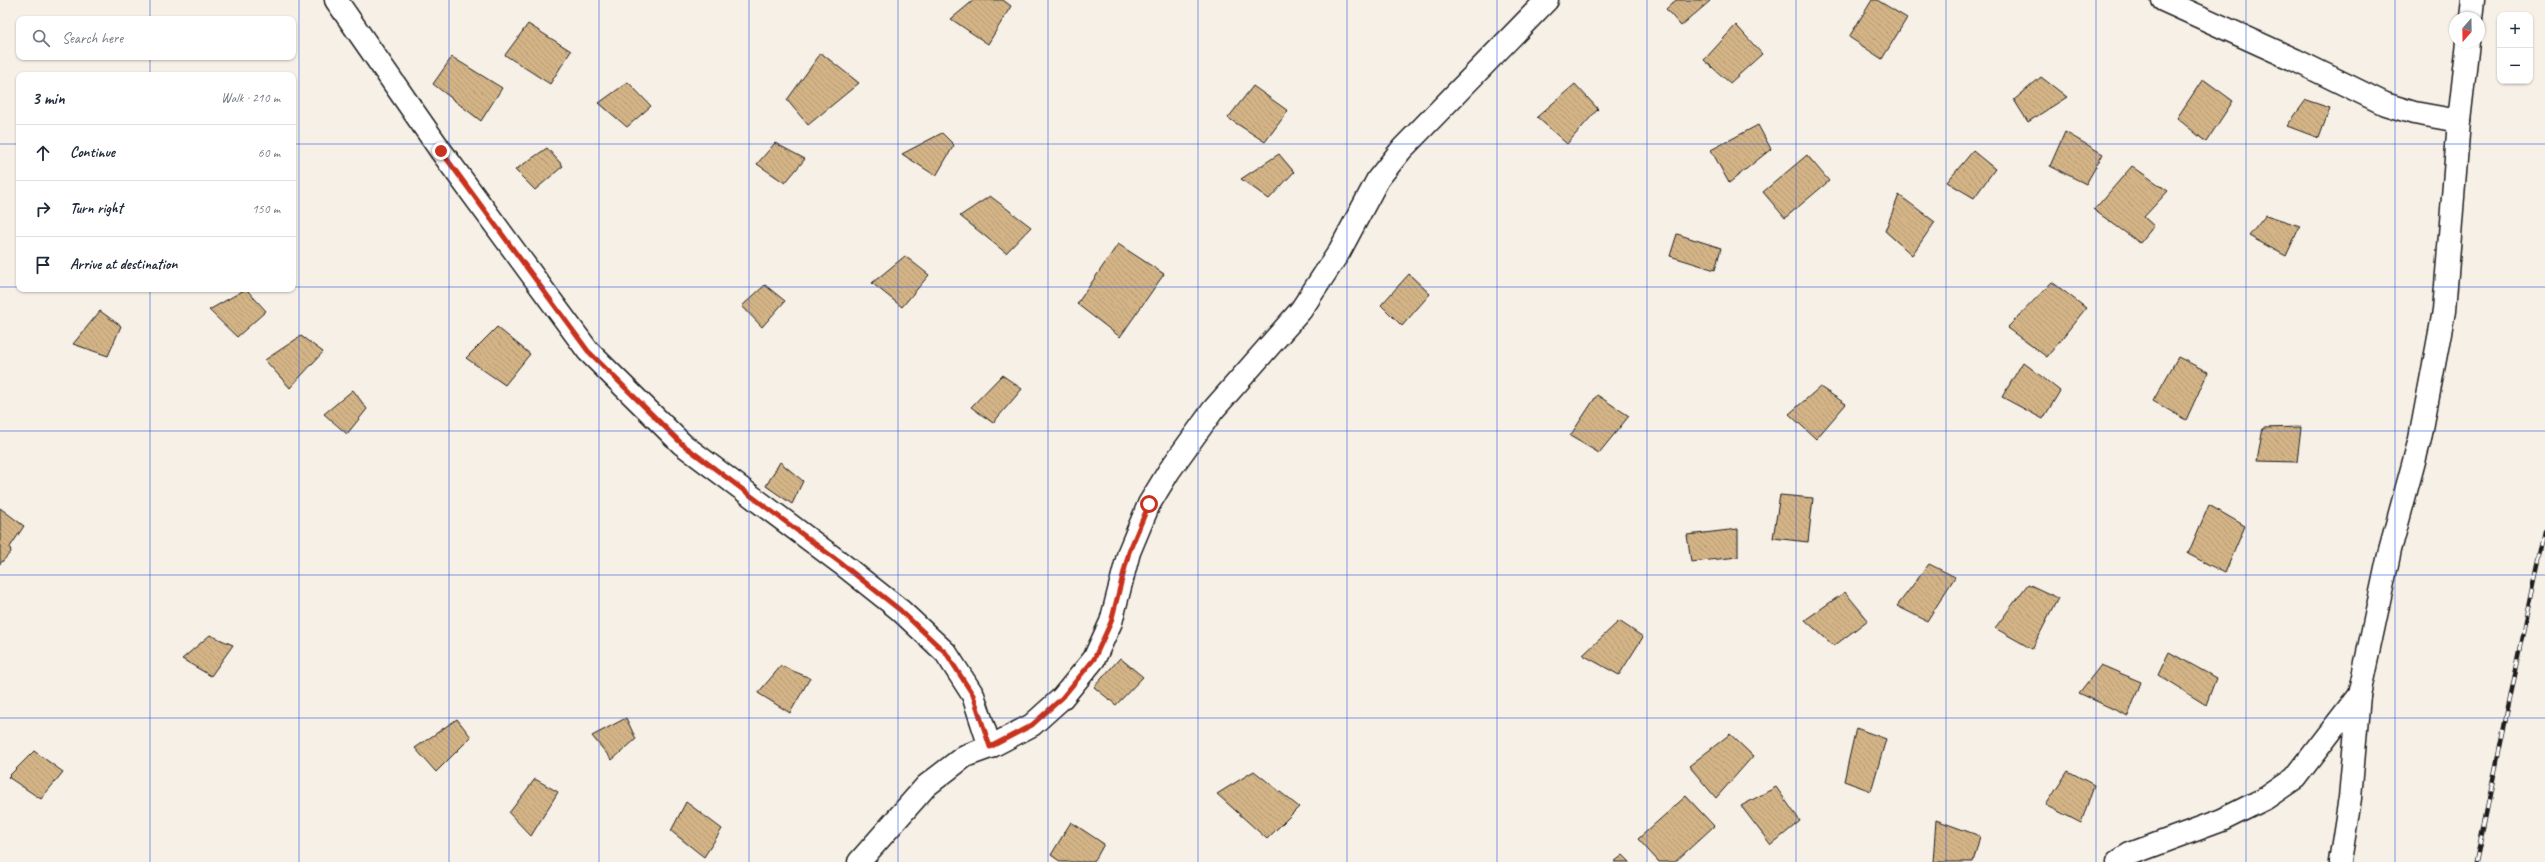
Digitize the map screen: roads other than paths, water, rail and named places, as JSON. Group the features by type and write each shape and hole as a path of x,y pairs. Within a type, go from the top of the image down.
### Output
{"street":[{"path":"336,0 441,151 588,351 682,444 842,564 900,610 946,653 973,695 990,747"},
{"path":"859,862 926,786 965,756 990,747 1032,725 1062,698 1094,659 1111,622 1132,545 1149,504 1169,471 1213,410 1301,310 1339,252 1378,179 1402,149 1547,0"},
{"path":"2162,0 2207,22 2295,60 2385,104 2414,113 2459,121"},
{"path":"2472,12 2473,0"},
{"path":"2340,862 2350,798 2359,695 2390,550 2420,439 2444,311 2459,121 2467,48"},
{"path":"2118,862 2130,854 2222,820 2266,798 2295,778 2359,695"}],"railway":[{"path":"2476,862 2545,531"}]}
